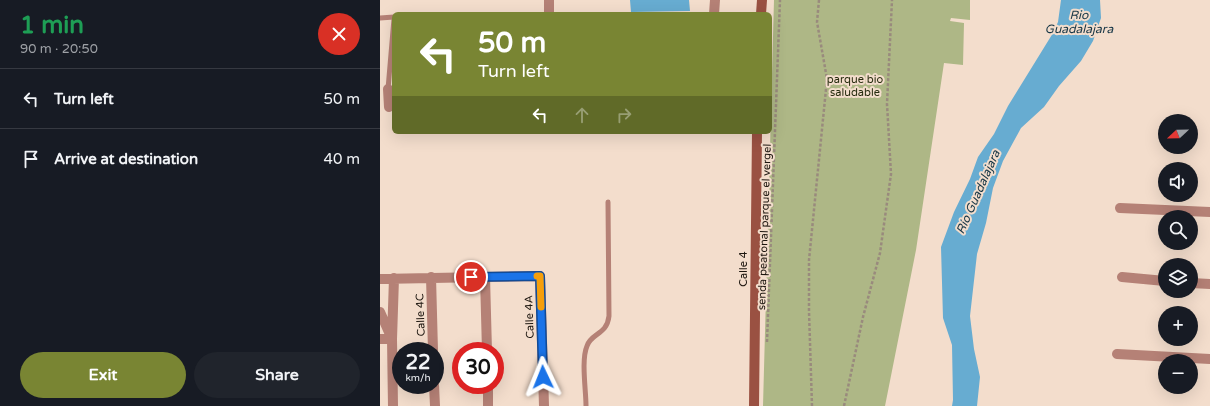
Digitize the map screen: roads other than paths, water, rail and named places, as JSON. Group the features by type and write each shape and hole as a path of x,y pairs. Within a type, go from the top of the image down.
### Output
{"street":[{"path":"549,0 549,12"},
{"path":"714,12 715,0"},
{"path":"761,12 762,0"},
{"path":"388,89 388,107"},
{"name":"Calle 4","path":"754,406 757,134"},
{"path":"1120,208 1210,212"},
{"name":"Calle 4A","path":"485,277 540,276 544,406"},
{"path":"380,279 485,277 487,342"},
{"path":"393,406 392,339 394,278"},
{"name":"Calle 4C","path":"431,278 433,342"},
{"path":"1122,278 1158,281"},
{"path":"1198,283 1210,284"},
{"path":"380,312 392,339"},
{"path":"380,339 392,339"},
{"path":"1117,354 1210,359"},
{"path":"434,394 435,406"},
{"path":"488,394 488,406"}],"lane":[{"path":"380,18 392,18"},
{"path":"388,89 392,42"},
{"path":"586,406 584,360 587,344 605,328 608,323 608,202"}],"water":[{"path":"630,0 689,0 690,11 631,12"},
{"name":"Rio Guadalajara","path":"1061,0 1100,0 1101,18 1093,41 1081,61 1059,86 1044,107 1021,128 1003,161 993,188 986,223 977,254 970,316 974,349 980,377 977,406 952,406 952,345 943,318 941,247 954,212 970,179 978,157 994,134 1008,106 1053,33 1058,22"}],"park label":[{"name":"parque bio saludable","path":"855,85"}],"water label":[{"name":"Río Guadalajara","path":"978,192"}]}
